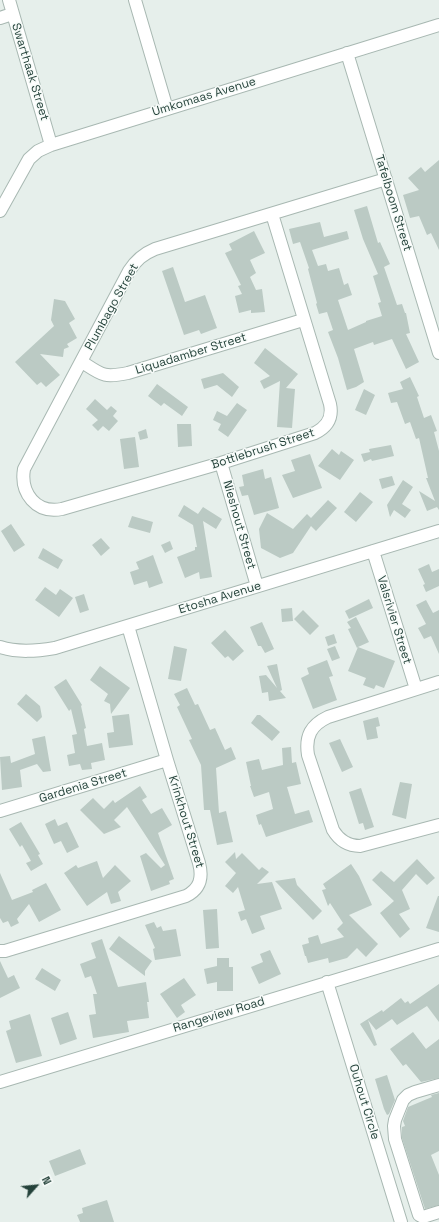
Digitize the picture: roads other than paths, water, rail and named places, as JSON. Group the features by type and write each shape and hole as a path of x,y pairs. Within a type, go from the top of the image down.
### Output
{"street":[{"name":"Swarthaak Street","path":"8,0 51,145"},
{"path":"135,0 167,109"},
{"path":"0,18 12,14"},
{"name":"Umkomaas Avenue","path":"0,211 31,156 51,145 439,25"},
{"name":"Tafelboom Street","path":"347,53 439,353"},
{"name":"Plumbago Street","path":"33,502 24,487 24,469 129,271 141,256 154,249 386,179"},
{"name":"Bottlebrush Street","path":"33,502 41,508 62,510 221,463 315,433 327,425 331,414 330,404 303,320 272,214"},
{"name":"Liquadamber Street","path":"82,362 102,375 109,376 122,374 303,320"},
{"name":"Nieshout Street","path":"221,463 257,586"},
{"name":"Etosha Avenue","path":"0,648 23,651 41,651 55,648 439,531"},
{"name":"Valsrivier Street","path":"373,550 416,689"},
{"name":"Krinkhout Street","path":"0,951 5,951 186,896 198,887 201,876 199,863 128,626"},
{"path":"439,682 328,716 315,725 308,738 307,745 308,755 333,830 336,836 345,842 356,846 368,845 439,825"},
{"name":"Gardenia Street","path":"0,811 167,760"},
{"name":"Rangeview Road","path":"0,1082 439,949"},
{"name":"Ouhout Circle","path":"326,982 401,1222"},
{"path":"439,1085 408,1095 403,1100 394,1126 396,1139 419,1215 422,1217 439,1212"}]}
